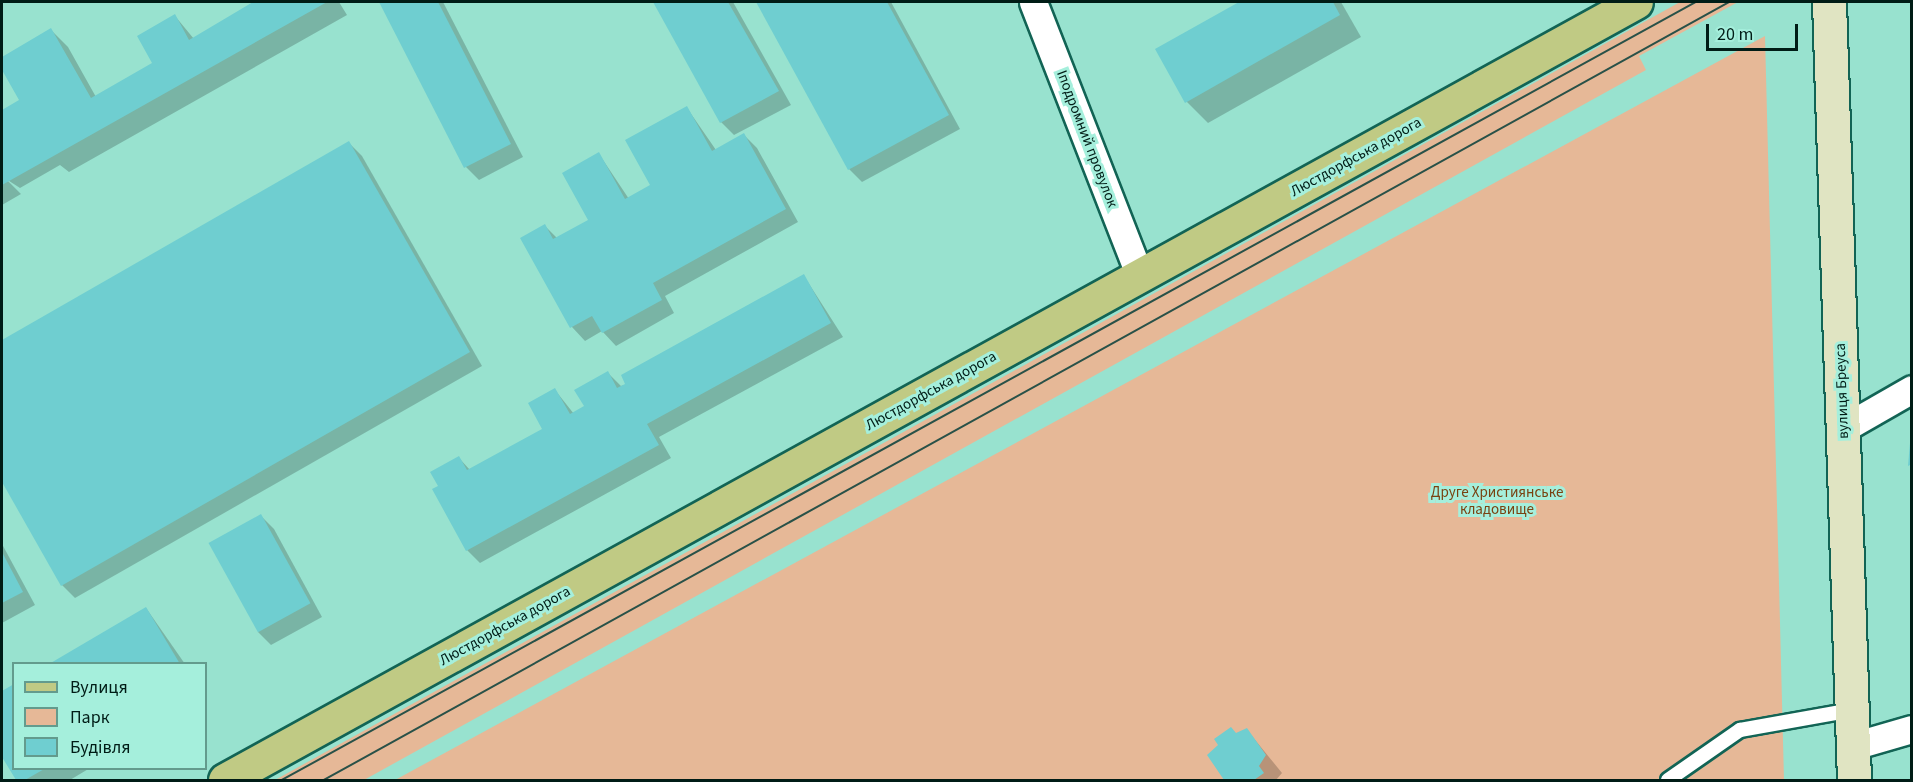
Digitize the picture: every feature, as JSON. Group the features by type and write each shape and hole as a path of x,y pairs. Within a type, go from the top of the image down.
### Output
{"main road":[{"name":"Люстдорфська дорога","path":"225,780 1636,2"}],"street":[{"name":"Іподромний провулок","path":"1033,2 1140,276"},
{"name":"вулиця Бреуса","path":"1829,2 1854,780"},
{"path":"1844,428 1911,389"},
{"path":"1853,746 1911,729"}],"lane":[{"path":"1668,780 1740,730 1852,710"}],"green space":[{"path":"1680,2 1738,2 1639,56 1646,70 364,780 275,780"},
{"name":"Друге Християнське кладовище","path":"1765,36 1784,780 395,780"}],"building":[{"path":"253,2 327,2 2,185 2,110 19,100 2,70 2,57 51,28 91,98 152,63 137,36 175,14 189,40"},
{"path":"379,2 438,2 511,144 464,168"},
{"path":"653,2 728,2 779,91 720,123"},
{"path":"756,2 887,2 949,115 848,170"},
{"path":"1239,2 1333,2 1340,15 1185,103 1155,49"},
{"path":"687,106 712,151 744,133 786,209 653,283 662,300 602,333 592,316 570,328 520,238 545,224 553,239 588,220 562,173 599,152 625,199 650,185 625,140"},
{"path":"349,141 470,352 61,586 2,482 2,340"},
{"path":"804,274 831,323 647,424 659,445 466,551 432,489 438,486 430,472 459,456 467,470 542,429 528,403 555,388 570,414 584,406 574,390 608,371 617,388 625,384 621,375"},
{"path":"1910,443 1912,464 1908,466"},
{"path":"261,514 310,603 258,632 209,543"},
{"path":"2,552 23,592 2,603"},
{"path":"146,607 179,662 52,662"},
{"path":"12,685 12,770 42,770 25,780 16,780 2,757 2,691"},
{"path":"1231,727 1236,733 1247,728 1266,755 1259,766 1264,773 1254,780 1224,780 1207,755 1218,745 1214,739"}],"tram line":[{"path":"282,780 1696,2"},
{"path":"324,780 1729,2"}]}
